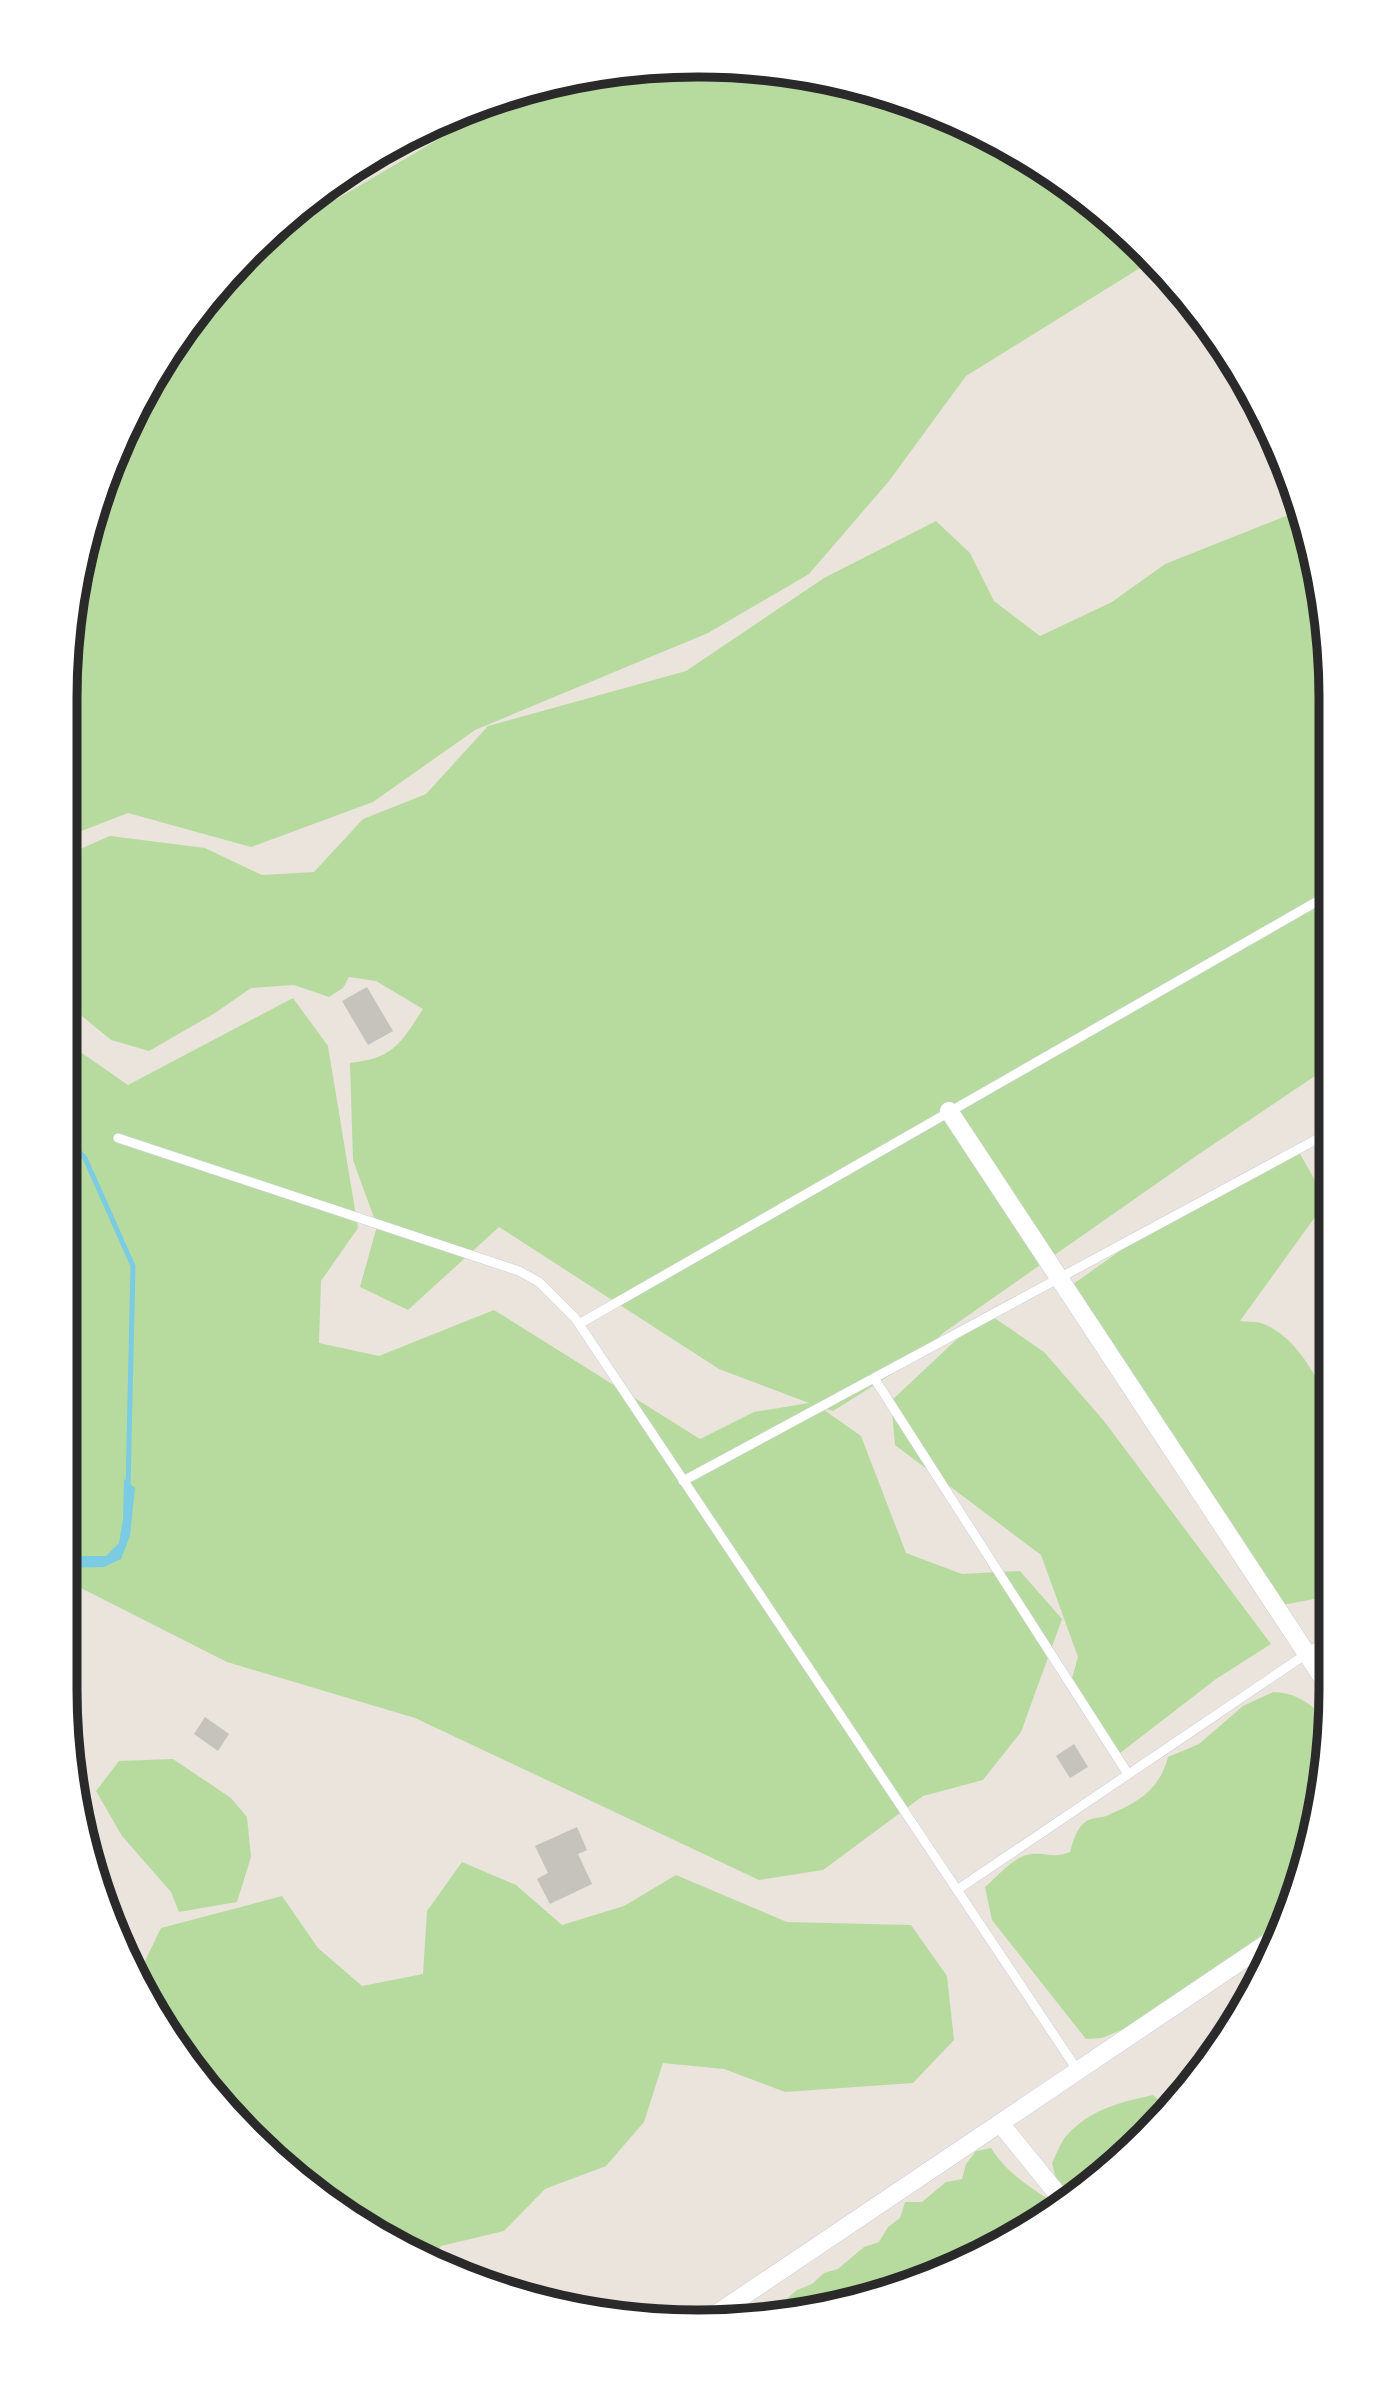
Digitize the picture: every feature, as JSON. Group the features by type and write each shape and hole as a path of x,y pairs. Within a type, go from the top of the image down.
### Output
{"street":[{"path":"948,1111 1319,1673"},
{"path":"723,2309 1263,1946"},
{"path":"1000,2123 1059,2194"}],"lane":[{"path":"579,1324 1319,900"},
{"path":"118,1138 519,1271 540,1282 579,1324 1078,2071"},
{"path":"683,1480 1319,1138"},
{"path":"874,1378 1128,1774"},
{"path":"957,1890 1319,1645"}],"green space":[{"path":"718,77 739,78 819,89 859,98 936,124 973,141 1043,182 1076,205 1143,266 966,376 889,481 809,574 708,633 475,730 373,802 251,847 128,813 77,833 78,657 82,617 98,537 124,460 160,387 205,320 231,289 259,259 320,205 330,203 471,120 537,98 617,82 647,79 713,82"},
{"path":"1291,514 1307,577 1318,657 1319,1073 943,1333 916,1359 833,1411 820,1407 861,1436 906,1553 962,1574 1020,1571 1062,1619 1021,1732 983,1780 923,1796 823,1870 759,1880 415,1718 227,1662 77,1586 77,1050 128,1085 293,998 328,1046 358,1228 321,1281 319,1343 379,1356 494,1310 700,1439 754,1412 809,1403 719,1369 499,1227 408,1310 360,1287 377,1226 353,1160 350,1063 386,1053 408,1032 423,1009 376,981 349,977 343,988 329,997 294,985 251,988 215,1013 149,1051 111,1040 77,1012 77,850 110,836 205,848 262,875 314,872 363,819 426,794 488,726 686,671 824,578 936,521 970,553 994,601 1040,636 1112,602 1165,564"},
{"path":"1299,1152 1316,1182 1318,1213 1240,1321 1261,1323 1284,1337 1303,1357 1319,1383 1319,1598 1277,1606 1069,1287 1148,1231"},
{"path":"986,1312 1044,1352 1104,1421 1271,1644 1216,1679 1115,1757 1069,1689 1078,1657 1041,1555 895,1445 891,1401"},
{"path":"1273,1692 1297,1697 1318,1711 1314,1770 1298,1850 1265,1943 1138,2023 1102,2038 1086,2039 992,1920 985,1887 1012,1863 1025,1856 1070,1852 1077,1832 1085,1822 1106,1816 1137,1801 1159,1779 1168,1757 1199,1744 1243,1706"},
{"path":"173,1759 231,1798 247,1817 251,1857 237,1902 179,1912 171,1892 122,1836 96,1791 119,1761"},
{"path":"462,1862 516,1885 562,1925 624,1906 676,1875 787,1922 911,1925 947,1976 954,2040 913,2083 785,2092 724,2069 663,2063 644,2122 606,2166 545,2189 504,2231 441,2246 436,2252 387,2227 320,2182 259,2128 205,2067 160,1999 142,1966 161,1928 282,1896 318,1948 362,1986 423,1974 427,1911"},
{"path":"1153,2095 1161,2102 1107,2156 1060,2193 1052,2163 1061,2144 1077,2125 1087,2118 1119,2104"},
{"path":"991,2148 1011,2171 1050,2200 1008,2227 936,2263 859,2289 780,2305 824,2273 838,2269 864,2247 879,2242 888,2227 900,2218 905,2202 922,2202 946,2182 962,2179 966,2164 976,2151"}],"water":[{"path":"124,1479 135,1488 130,1536 121,1559 104,1567 77,1568 77,1556 106,1556 119,1543 123,1519"}],"building":[{"path":"367,987 393,1031 368,1045 342,1001"},
{"path":"205,1717 229,1734 218,1751 194,1734"},
{"path":"1074,1744 1088,1767 1070,1778 1056,1756"},
{"path":"577,1827 587,1850 578,1854 592,1884 550,1904 537,1879 548,1873 535,1846"}],"waterway":[{"path":"77,1150 85,1158 133,1266 128,1488"}]}
